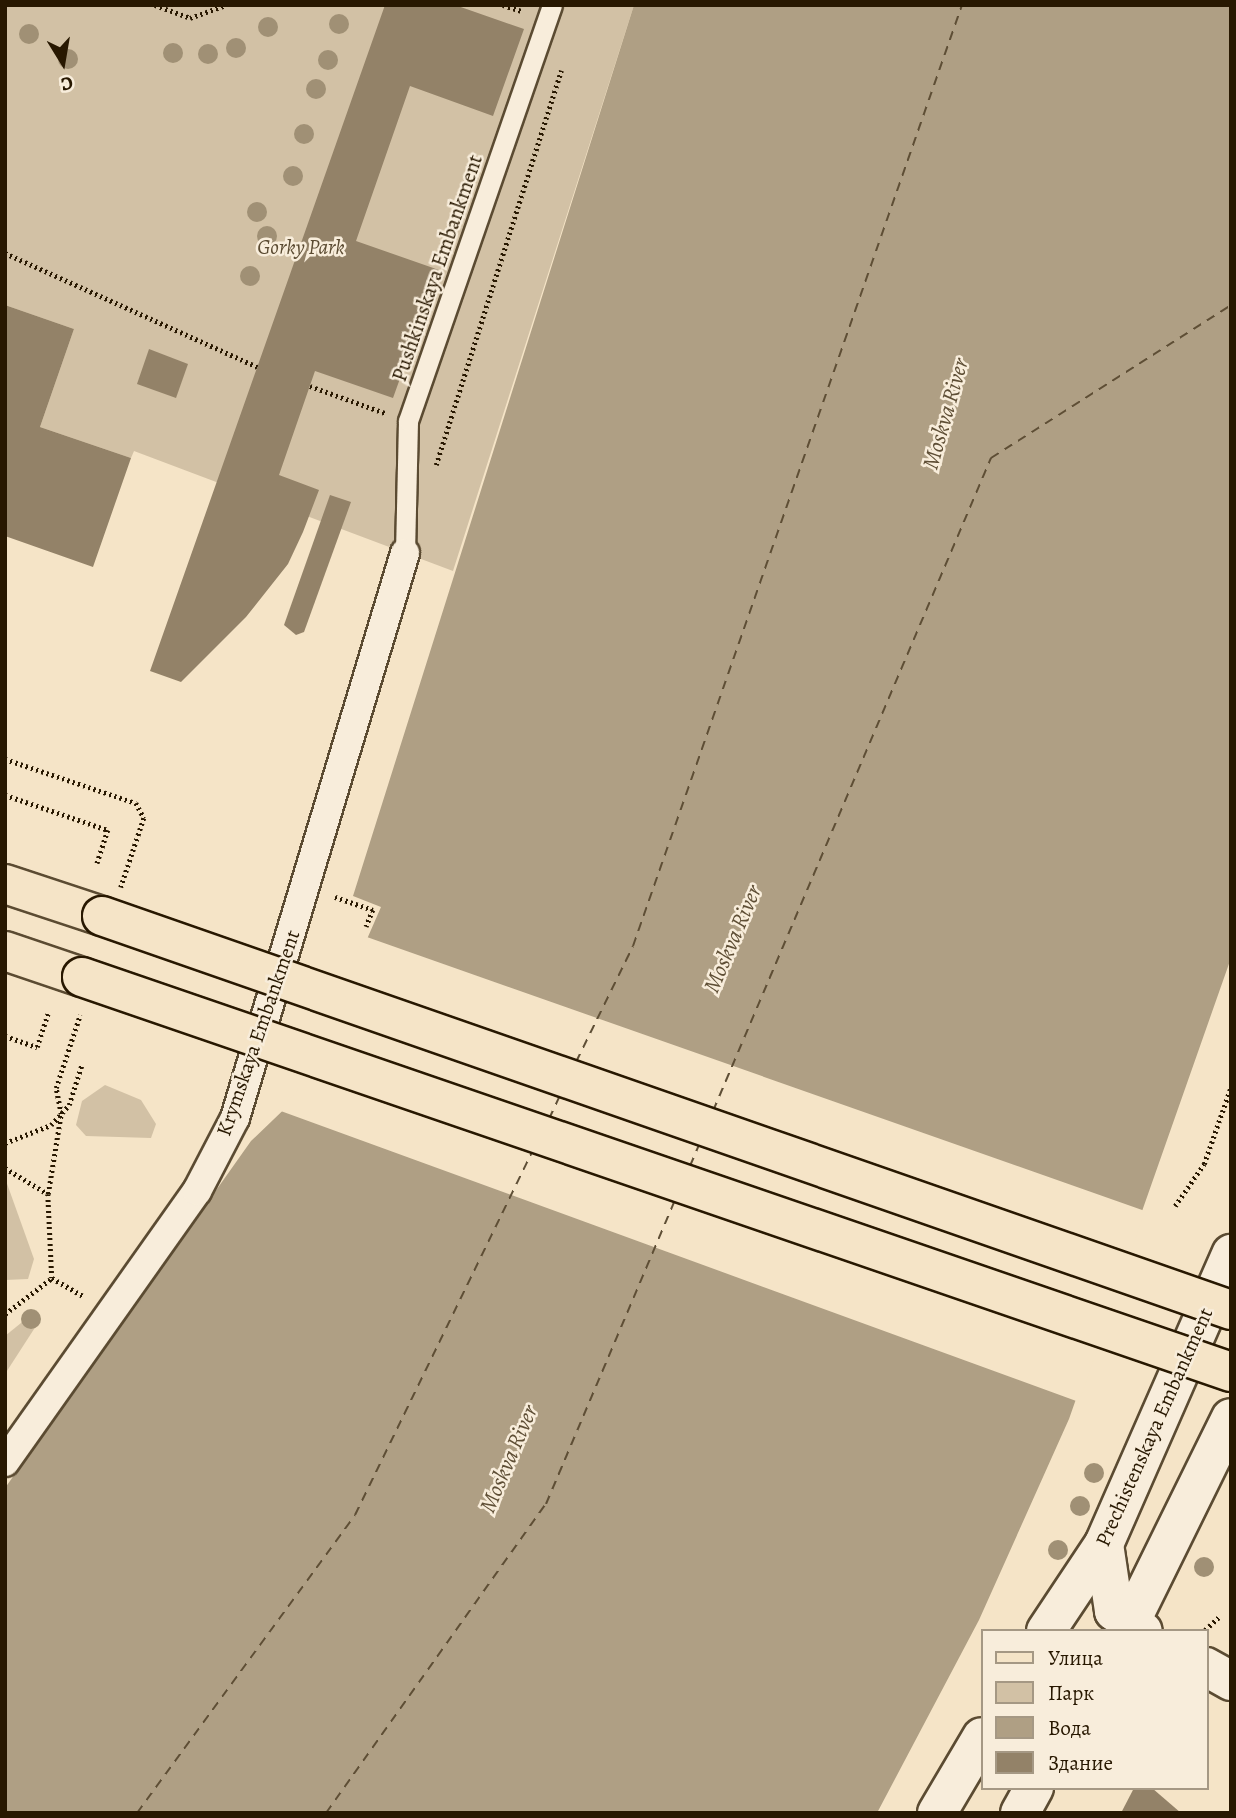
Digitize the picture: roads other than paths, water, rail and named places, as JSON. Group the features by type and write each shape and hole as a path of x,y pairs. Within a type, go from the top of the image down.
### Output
{"main road":[{"path":"5,884 1231,1310"},
{"path":"5,951 1231,1373"},
{"name":"Prechistenskaya Embankment","path":"1047,1629 1104,1544 1231,1254"},
{"path":"1104,1544 1108,1595 1114,1611 1133,1628 1231,1418"},
{"path":"1208,1668 1231,1681"},
{"path":"937,1813 981,1739"},
{"path":"1020,1813 1033,1790"}],"street":[{"name":"Krymskaya Embankment","path":"5,1462 197,1191 234,1118 405,553"}],"lane":[{"name":"Pushkinskaya Embankment","path":"405,553 408,421 552,5"}],"water":[{"name":"Moskva River","path":"634,5 1231,5 1231,958 1069,1419 979,1620 877,1813 5,1813 5,1488 251,1141 299,1095 381,907 353,896"}],"park label":[{"name":"Gorky Park","path":"301,247"}]}
